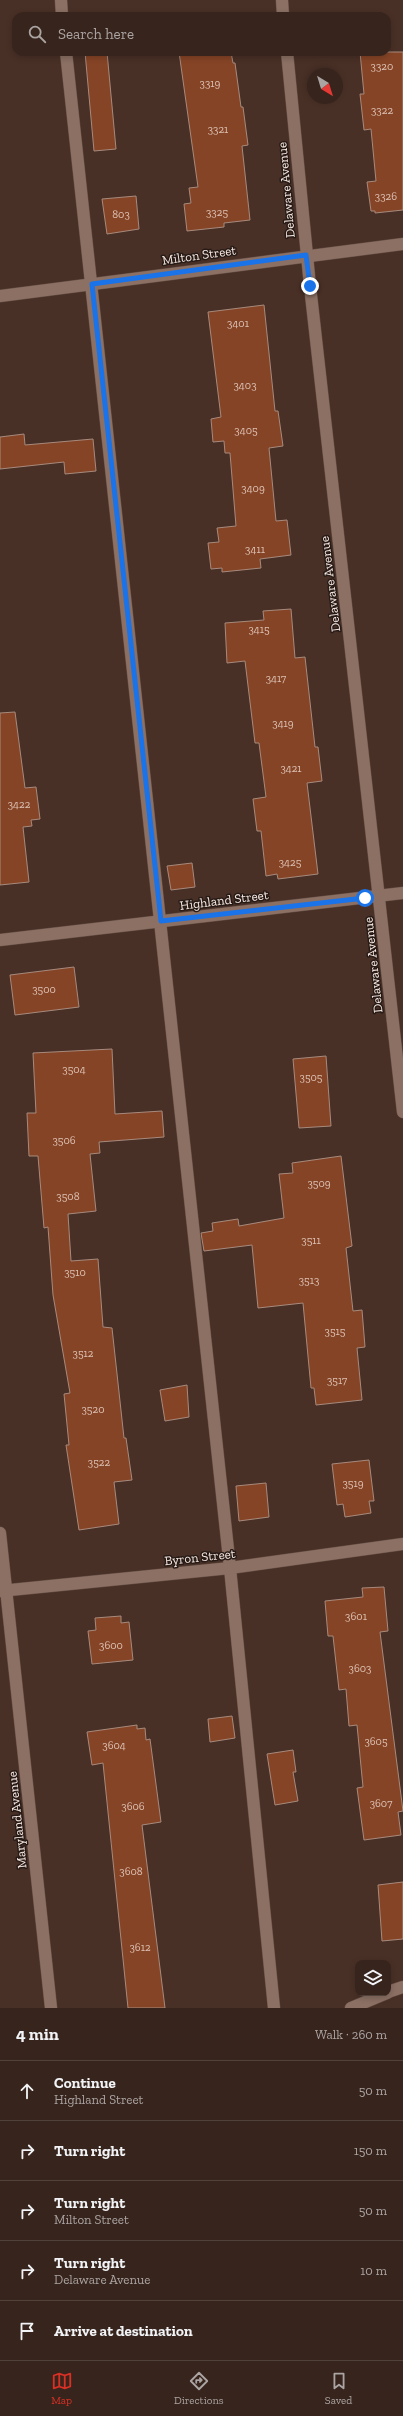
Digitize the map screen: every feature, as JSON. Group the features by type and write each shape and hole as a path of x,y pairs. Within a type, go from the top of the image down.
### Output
{"street":[{"path":"61,0 62,12"},
{"path":"282,0 283,12"},
{"path":"66,56 230,1568 274,2008"},
{"name":"Delaware Avenue","path":"287,56 306,255 380,896 403,1112"},
{"name":"Milton Street","path":"0,296 306,255 403,244"},
{"name":"Highland Street","path":"0,940 403,894"},
{"name":"Maryland Avenue","path":"0,1533 4,1591 51,2008"},
{"name":"Byron Street","path":"4,1591 230,1568 403,1544"},
{"path":"351,2008 396,1991"}],"building":[{"path":"391,52 403,52 403,210 375,213 375,211 371,211 367,182 376,181 371,129 364,130 360,94 364,94 360,56 391,56"},
{"path":"85,56 107,56 116,149 94,151"},
{"path":"180,56 232,56 233,63 235,63 248,145 242,146 250,220 224,223 224,227 187,231 184,204 191,203 189,188 198,187"},
{"path":"136,196 139,229 107,234 102,199"},
{"path":"264,305 275,411 278,411 283,446 269,448 276,521 287,520 291,555 260,559 261,568 222,572 222,568 211,569 208,543 219,542 217,528 236,526 230,453 225,453 224,441 213,442 211,419 221,417 208,312"},
{"path":"24,434 25,445 93,439 96,471 65,474 64,462 0,469 0,437"},
{"path":"291,609 295,658 305,657 315,747 318,747 322,781 307,783 318,874 278,879 277,874 266,876 261,831 257,831 253,799 266,797 259,743 255,743 245,661 227,663 225,623 264,620 263,611"},
{"path":"15,712 25,788 36,787 40,819 31,820 32,826 23,827 29,882 0,885 0,713"},
{"path":"192,863 195,887 171,890 167,866"},
{"path":"74,967 79,1007 15,1015 10,975"},
{"path":"112,1049 115,1114 162,1111 164,1137 99,1142 100,1153 90,1154 96,1211 68,1214 71,1261 98,1259 103,1327 112,1328 124,1438 126,1438 132,1480 114,1482 119,1524 79,1530 66,1445 69,1445 64,1394 70,1393 53,1295 48,1227 44,1228 38,1156 29,1156 27,1113 36,1113 33,1053"},
{"path":"326,1056 331,1126 299,1128 293,1059"},
{"path":"341,1156 352,1246 346,1248 353,1311 362,1310 365,1347 357,1348 362,1400 316,1405 314,1388 311,1388 303,1303 258,1308 252,1245 204,1251 201,1233 213,1231 212,1223 238,1219 239,1226 284,1218 279,1174 293,1173 292,1163"},
{"path":"187,1385 189,1417 165,1421 160,1390"},
{"path":"369,1460 374,1501 369,1501 371,1513 345,1517 343,1504 337,1505 332,1464"},
{"path":"266,1483 269,1517 239,1521 236,1486"},
{"path":"384,1587 388,1631 380,1632 403,1811 398,1812 401,1835 364,1840 357,1788 363,1787 357,1725 349,1726 346,1689 339,1690 333,1636 328,1636 325,1601 363,1597 362,1588"},
{"path":"121,1616 121,1623 129,1622 133,1660 92,1664 88,1631 96,1630 95,1618"},
{"path":"232,1716 235,1738 210,1742 208,1719"},
{"path":"137,1725 137,1729 145,1728 146,1740 150,1739 161,1822 142,1825 165,2008 128,2008 103,1763 92,1765 87,1732"},
{"path":"293,1750 296,1772 293,1772 298,1801 275,1805 267,1754"},
{"path":"403,1882 403,1939 382,1941 378,1885"}],"route":[{"path":"310,286 306,255 92,284 161,921 365,898"}]}
